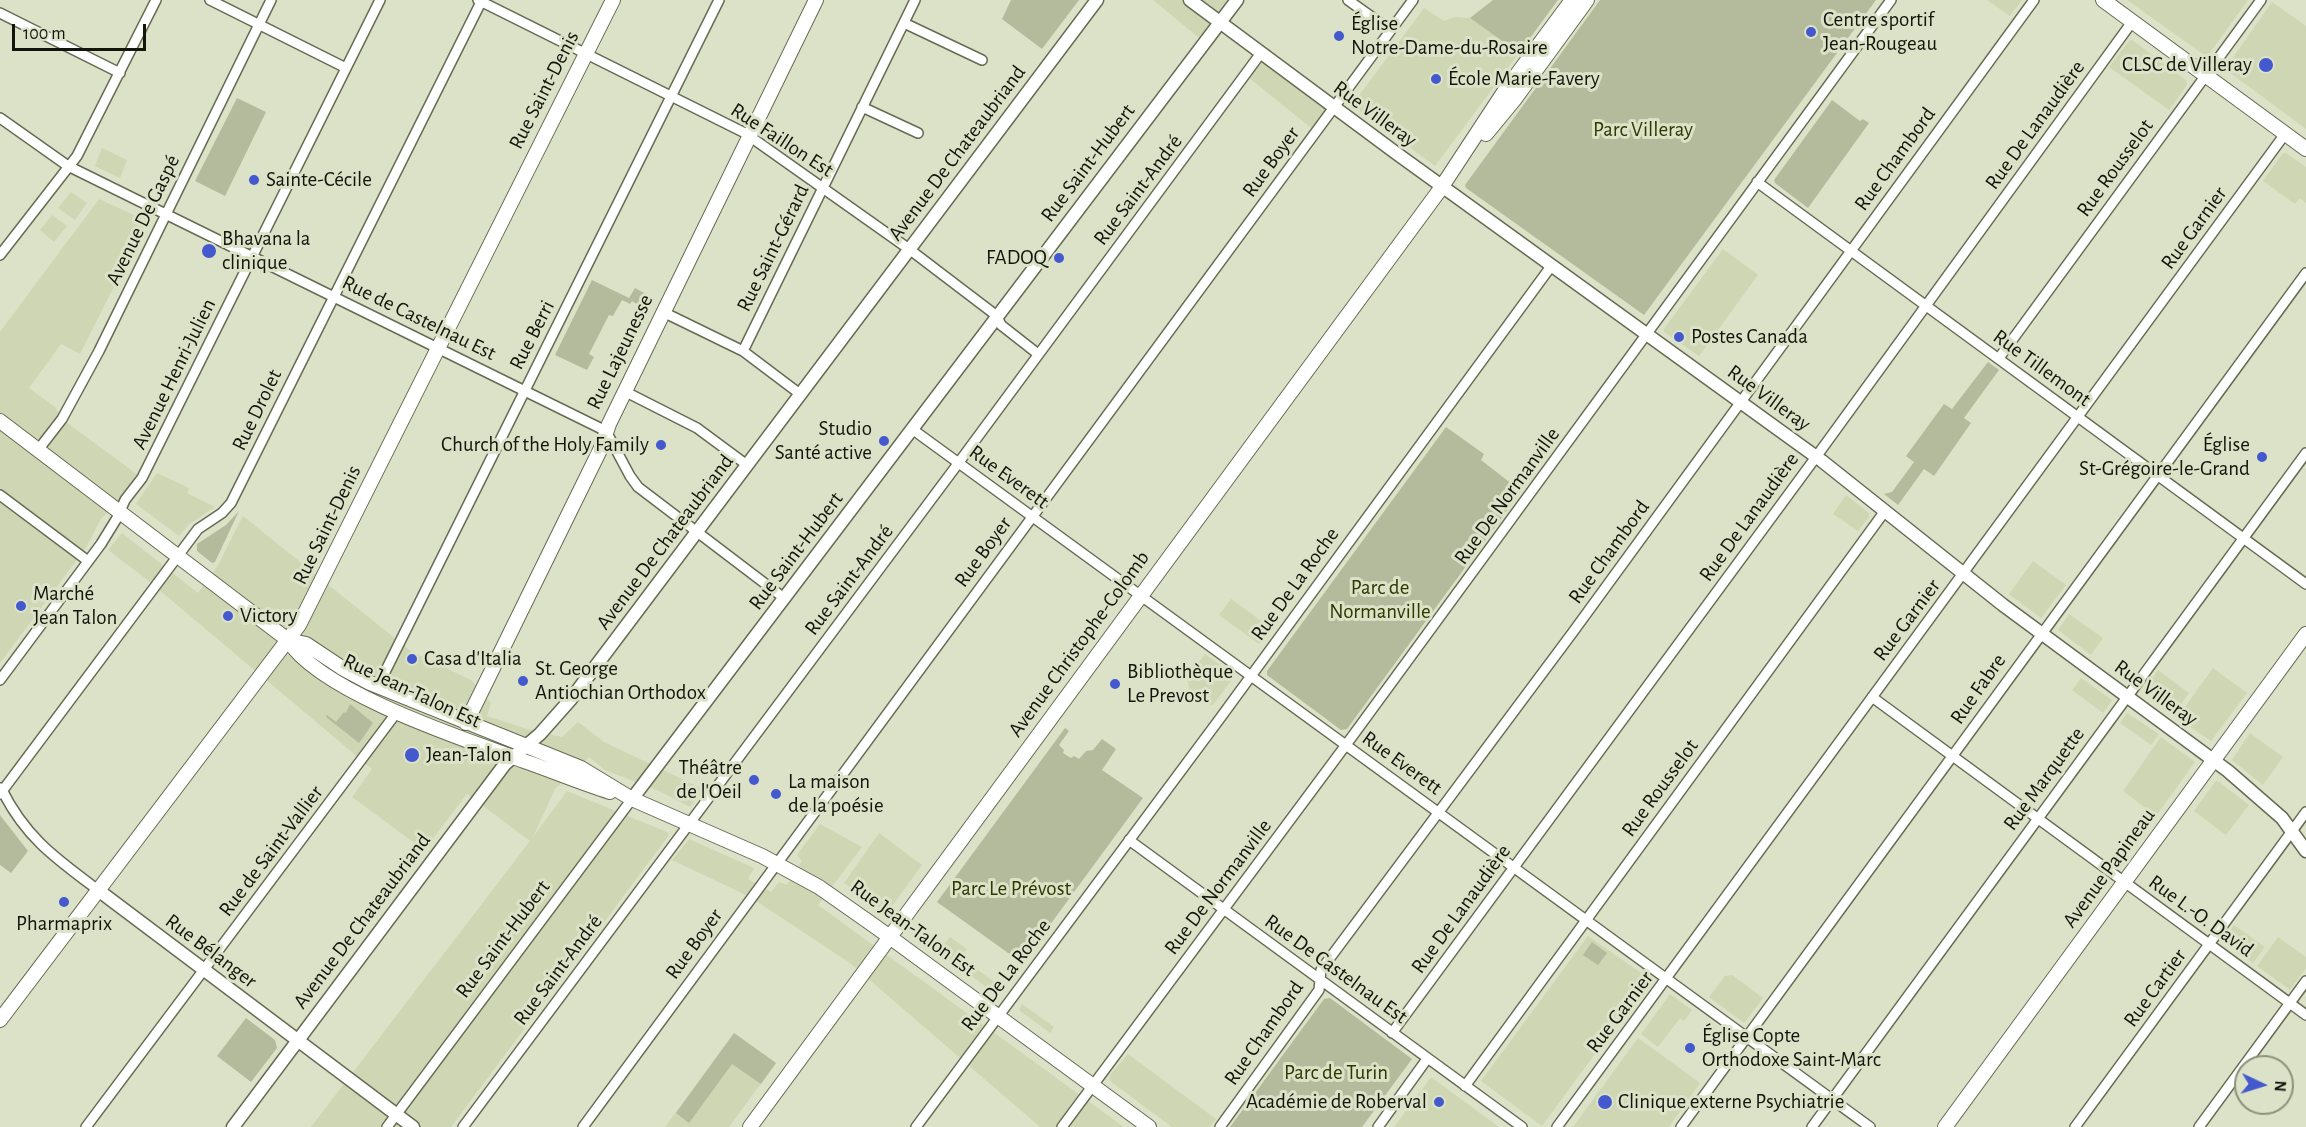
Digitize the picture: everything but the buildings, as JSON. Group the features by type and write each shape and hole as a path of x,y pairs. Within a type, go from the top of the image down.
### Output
{"main road":[{"name":"Rue Saint-Denis","path":"0,1020 299,625 612,0"},
{"name":"Rue Lajeunesse","path":"466,723 602,448 606,430 624,392 816,0"},
{"name":"Avenue Christophe-Colomb","path":"750,1127 1442,186 1504,92 1572,0"},
{"name":"Avenue Christophe-Colomb","path":"1442,186 1514,100 1587,0"},
{"path":"2103,0 2306,149"},
{"name":"Rue Jean-Talon Est","path":"0,421 288,640 295,651 343,686 398,712 513,757 575,781 632,799 776,863 831,895 1149,1127"},
{"name":"Avenue Papineau","path":"1945,1127 2306,634"},
{"name":"Rue Jean-Talon Est","path":"288,640 306,644 342,668 378,686 580,768 632,799"}],"street":[{"path":"0,255 77,156 156,0"},
{"path":"210,0 346,68"},
{"name":"Avenue De Gaspé","path":"38,450 62,419 88,371 271,0"},
{"name":"Avenue Henri-Julien","path":"0,680 88,561 146,472 380,0"},
{"name":"Rue Berri","path":"378,686 718,0"},
{"name":"Rue Saint-Gérard","path":"742,351 915,0"},
{"name":"Avenue De Chateaubriand","path":"233,1127 505,764 540,734 571,699 1098,0"},
{"name":"Rue Villeray","path":"1190,0 1333,107 1742,402 2042,633 2214,760 2282,818 2306,850"},
{"name":"Rue Saint-Hubert","path":"387,1127 632,799 1237,0"},
{"path":"1348,0 1390,30"},
{"name":"Rue Boyer","path":"583,1127 1413,0"},
{"name":"Rue De Normanville","path":"1062,1127 1346,744 1891,0"},
{"name":"Rue Chambord","path":"1220,1127 1319,990 1322,970 1440,814 2034,0"},
{"name":"Rue Rousselot","path":"1999,358 2261,0"},
{"name":"Rue Faillon Est","path":"480,1 749,136 909,249 997,316 1001,325 1038,354"},
{"name":"Rue Drolet","path":"1,790 200,527 222,513 231,503 480,1"},
{"path":"0,13 120,73"},
{"name":"Rue De Lanaudière","path":"1392,1033 1816,457 2132,22"},
{"path":"904,23 982,60"},
{"name":"Rue Saint-André","path":"463,1127 959,463 1261,53"},
{"path":"862,107 918,133"},
{"name":"Rue de Castelnau Est","path":"0,118 68,166 606,430"},
{"name":"Rue Garnier","path":"1557,1127 2285,134"},
{"name":"Rue Tillemont","path":"1757,182 2306,584"},
{"name":"Rue De La Roche","path":"916,1127 1251,676 1552,265"},
{"name":"Rue Fabre","path":"1681,1127 2306,273"},
{"path":"663,312 742,351 800,394"},
{"path":"624,392 702,431 747,465"},
{"name":"Rue Everett","path":"912,429 1870,1127"},
{"path":"606,430 636,484 784,598"},
{"name":"Rue Marquette","path":"1812,1127 2306,453"},
{"path":"0,495 88,561"},
{"name":"Rue Rousselot","path":"1465,1086 1885,511"},
{"name":"Rue L.-O. David","path":"1872,697 2306,1015"},
{"name":"Rue de Saint-Vallier","path":"86,1127 398,712"},
{"name":"Rue Bélanger","path":"1,790 16,816 39,844 413,1127"},
{"name":"Rue Cartier","path":"2075,1127 2306,812"},
{"name":"Rue De Castelnau Est","path":"1129,840 1522,1127"},
{"path":"2199,1127 2306,981"},
{"path":"1378,1127 1427,1059"}],"shaded area":[{"path":"1153,0 1237,0 1220,22 1333,107 1315,131 1243,73 1255,57 1221,31 1209,46"},
{"path":"1987,0 2022,0 2010,16"},
{"path":"2127,0 2248,0 2209,54 2204,55"},
{"name":"CLSC de Villeray","path":"2272,2 2306,26 2306,129 2225,69"},
{"name":"École Marie-Favery","path":"1424,8 1444,21 1455,17 1470,18 1519,53 1435,166 1352,105"},
{"path":"2132,40 2187,81 2187,85 2169,110 2109,67"},
{"path":"102,148 127,160 120,178 95,166"},
{"path":"2286,153 2306,167 2306,203 2300,198 2295,204 2263,181 2282,154"},
{"path":"71,192 87,203 75,220 58,208"},
{"path":"99,199 147,221 80,354 61,344 29,388 55,407 62,419 142,478 101,519 85,549 0,663 0,332"},
{"path":"52,215 67,226 54,242 40,230"},
{"path":"1723,249 1758,275 1699,356 1664,332 1664,329"},
{"path":"157,473 189,488 187,493 215,507 188,525 179,536 136,504"},
{"path":"1846,495 1869,513 1869,517 1858,531 1833,514"},
{"path":"243,516 412,652 471,680 491,703 487,716 562,737 578,722 604,742 703,789 690,807 659,791 605,770 589,757 555,789 533,837 567,791 667,832 669,835 451,1127 311,1127 530,841 467,794 424,850 352,797 372,769 145,578 108,550 122,533 198,593 217,567"},
{"path":"2033,561 2066,585 2041,618 2009,594"},
{"path":"1231,599 1271,628 1259,644 1219,615"},
{"path":"2069,614 2103,638 2091,655 2058,630"},
{"path":"1205,654 1235,676 1212,706 1189,689 1187,678"},
{"path":"2213,668 2247,693 2211,741 2177,718"},
{"path":"2158,670 2189,693 2173,715 2143,692"},
{"path":"2081,678 2112,700 2103,713 2072,690"},
{"path":"2127,713 2159,734 2151,745 2120,723"},
{"path":"2250,733 2283,757 2263,785 2232,760"},
{"path":"2161,737 2195,762 2156,816 2123,791"},
{"path":"2218,781 2249,805 2226,835 2194,811"},
{"path":"820,824 862,847 818,905 1124,1127 1040,1127 850,963 750,897 672,860 689,839 754,868 748,879 771,892 779,882 787,885 802,861 797,855"},
{"path":"879,833 922,865 887,913 844,883"},
{"path":"2234,925 2265,947 2253,963 2224,941"},
{"path":"919,926 944,944 950,937 967,949 956,964 914,935"},
{"path":"1588,936 1650,979 1542,1126 1481,1081"},
{"path":"2278,937 2306,957 2306,968 2290,990 2257,966"},
{"path":"967,962 1004,989 1000,995 962,969"},
{"path":"1732,975 1763,998 1744,1023 1709,997 1725,976"},
{"path":"1670,994 1692,1010 1684,1021 1680,1018 1658,1047 1641,1034"},
{"path":"1022,1004 1054,1027 1050,1033 1019,1010"},
{"path":"734,1033 776,1063 729,1127 665,1127"},
{"path":"1638,1038 1700,1083 1669,1127 1573,1127"},
{"path":"1128,1054 1216,1119 1210,1127 1172,1127 1110,1081 1110,1075"},
{"name":"Académie de Roberval","path":"1431,1077 1499,1127 1394,1127"}],"green space":[{"path":"1011,0 1079,0 1042,49 1002,19"},
{"path":"1493,0 1558,0 1519,53 1470,18"},
{"name":"Parc Villeray","path":"1600,0 1876,0 1644,315 1466,188 1465,185"},
{"path":"237,98 266,112 225,196 195,181"},
{"path":"1832,100 1860,121 1863,119 1869,123 1808,208 1774,180"},
{"path":"592,280 629,298 635,288 653,298 647,311 632,301 630,304 622,300 613,316 609,315 589,354 594,357 587,370 555,355"},
{"path":"1988,362 1999,370 1964,418 1971,423 1934,476 1924,469 1898,505 1884,494 1892,492 1914,462 1906,456 1944,404 1952,409"},
{"name":"Parc de Normanville","path":"1446,427 1484,454 1481,460 1521,491 1347,729 1341,730 1267,675 1267,671"},
{"path":"239,511 215,562 212,563 197,551 197,544 226,525"},
{"path":"350,704 373,723 359,743 326,717 327,715 336,722 344,712 346,713"},
{"name":"Parc Le Prévost","path":"1065,728 1069,731 1059,745 1064,750 1063,753 1071,758 1074,756 1079,759 1086,751 1093,750 1102,739 1116,749 1102,770 1143,798 1022,963 937,902"},
{"path":"0,815 28,851 11,873 0,865"},
{"path":"1592,942 1607,953 1598,965 1583,955"},
{"name":"Parc de Turin","path":"1330,998 1412,1059 1362,1127 1230,1127 1324,999"},
{"path":"246,1018 275,1040 277,1048 251,1082 217,1056"},
{"path":"734,1033 776,1063 761,1084 732,1064 689,1123 676,1113"}],"place":[{"name":"Centre sportif Jean-Rougeau","path":"1811,32"},
{"name":"Église Notre-Dame-du-Rosaire","path":"1339,36"},
{"name":"CLSC de Villeray","path":"2266,65"},
{"name":"École Marie-Favery","path":"1436,79"},
{"name":"Sainte-Cécile","path":"254,180"},
{"name":"Bhavana la clinique","path":"209,251"},
{"name":"FADOQ","path":"1059,258"},
{"name":"Postes Canada","path":"1679,337"},
{"name":"Studio Santé active","path":"884,441"},
{"name":"Church of the Holy Family","path":"661,445"},
{"name":"Église St-Grégoire-le-Grand","path":"2262,457"},
{"name":"Marché Jean Talon","path":"21,606"},
{"name":"Victory","path":"228,616"},
{"name":"Casa d'Italia","path":"412,659"},
{"name":"St. George Antiochian Orthodox","path":"523,681"},
{"name":"Bibliothèque Le Prevost","path":"1115,684"},
{"name":"Jean-Talon","path":"412,755"},
{"name":"Théâtre de l'Oeil","path":"754,780"},
{"name":"La maison de la poésie","path":"776,794"},
{"name":"Pharmaprix","path":"64,902"},
{"name":"Église Copte Orthodoxe Saint-Marc","path":"1690,1048"},
{"name":"Académie de Roberval","path":"1439,1102"},
{"name":"Clinique externe Psychiatrie","path":"1605,1102"}]}
